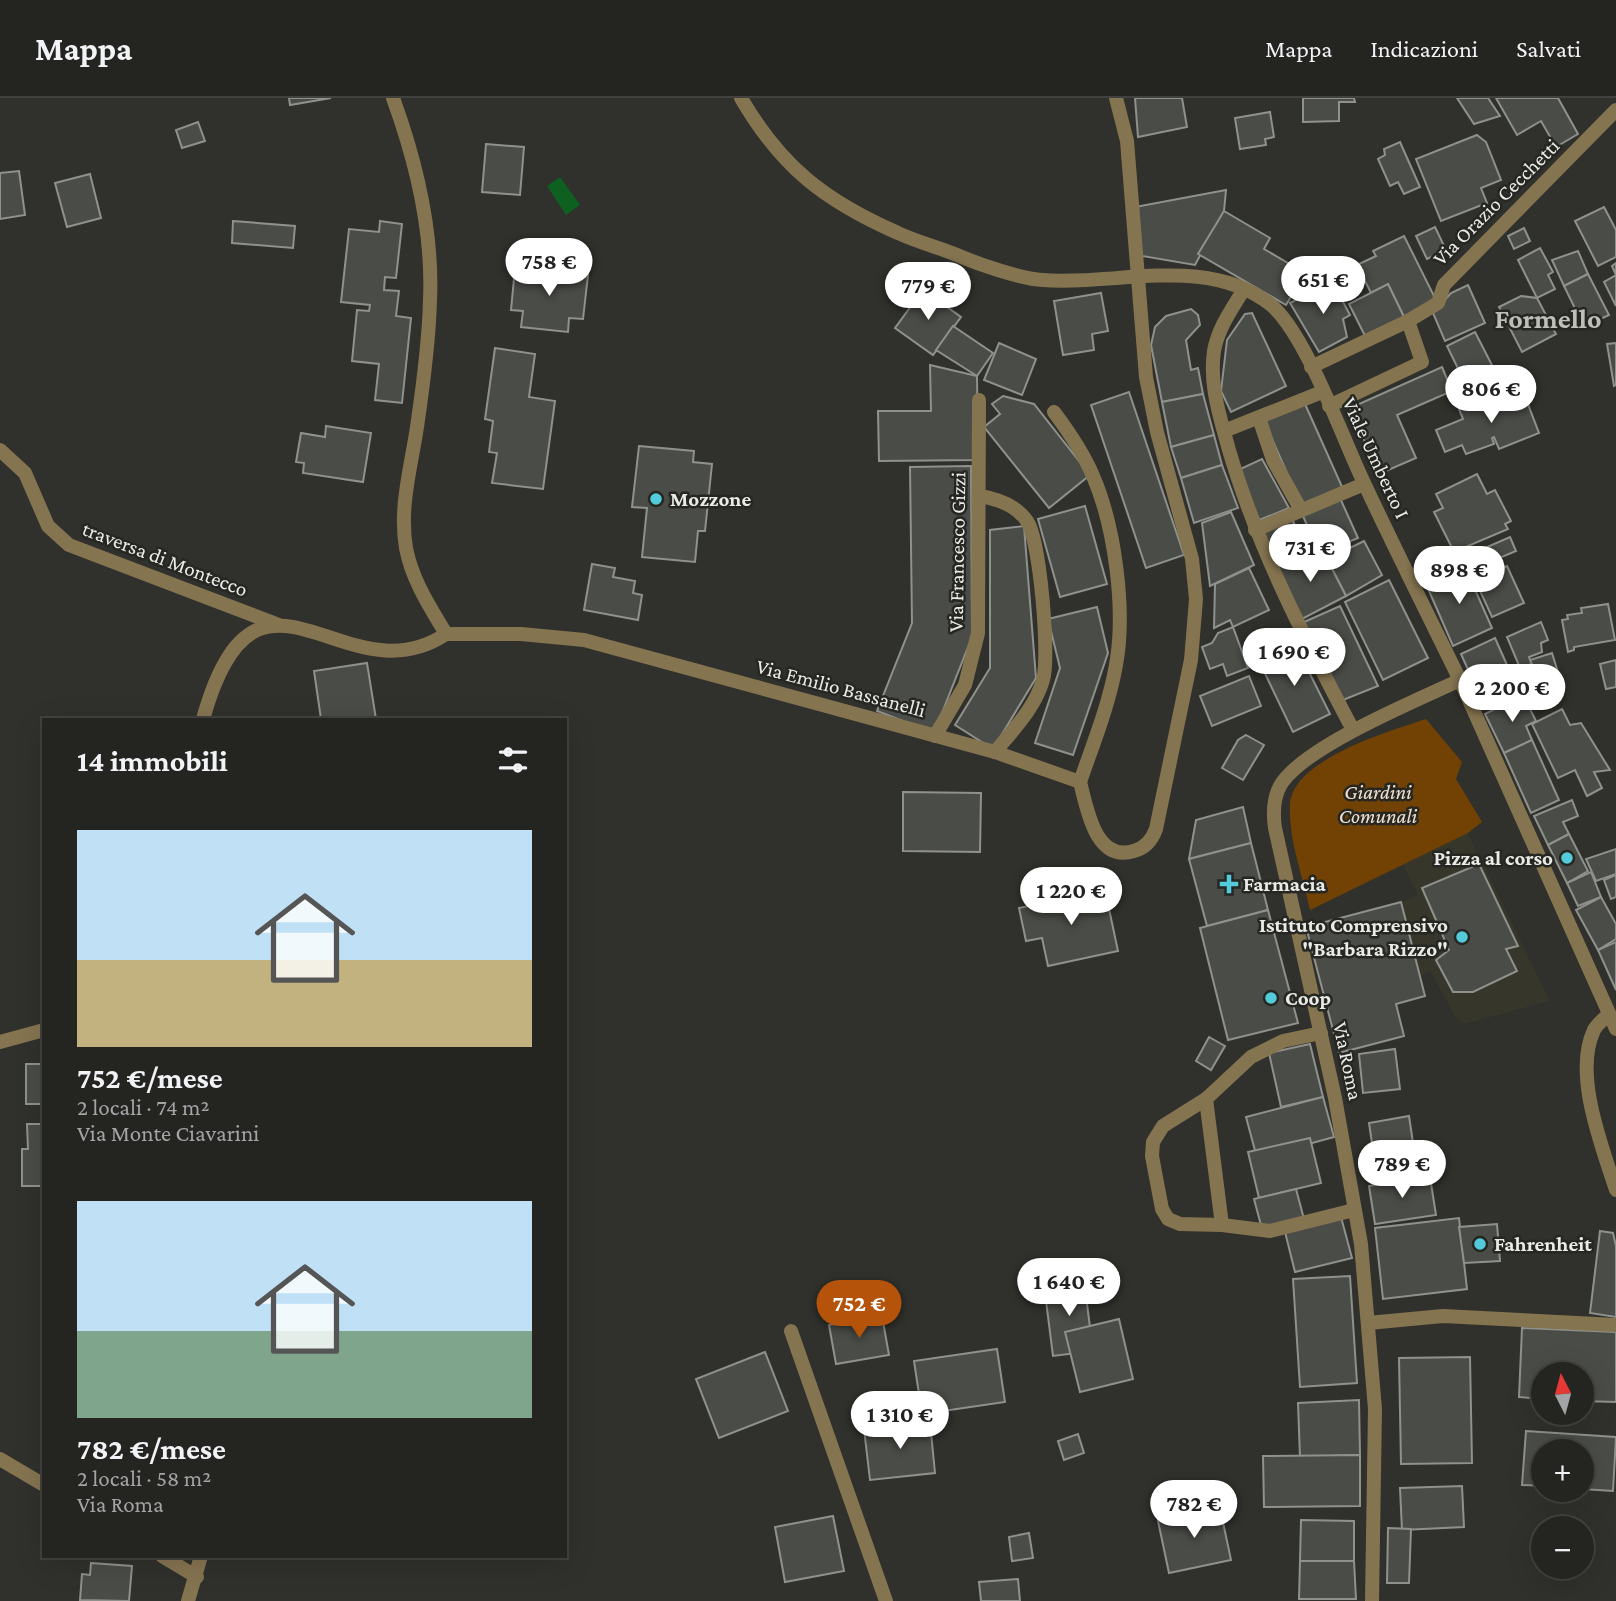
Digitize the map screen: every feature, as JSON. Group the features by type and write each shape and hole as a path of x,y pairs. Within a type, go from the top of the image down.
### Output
{"street":[{"path":"393,98 413,168 430,267 430,309 405,503 405,539 415,577 446,634"},
{"name":"Viale Umberto I","path":"741,98 765,136 792,168 838,201 898,233 974,263 1041,280 1137,276 1207,278 1230,282 1256,295 1284,317 1311,367 1364,484 1461,680 1616,1029"},
{"path":"1054,412 1080,449 1098,488 1118,594 1119,637 1116,666 1104,715 1080,782 1091,823 1101,841 1114,850 1128,853 1148,843 1156,829 1171,764 1195,626 1194,572 1152,410 1137,276 1127,141 1116,98"},
{"name":"Via Orazio Cecchetti","path":"1311,367 1408,321 1438,303 1444,285 1616,110"},
{"path":"1244,289 1221,328 1214,350 1214,391 1255,530 1298,625 1353,730"},
{"path":"1224,431 1326,399 1422,362 1408,321"},
{"name":"Via Francesco Gizzi","path":"935,736 965,685 976,648 981,596 979,400"},
{"path":"1259,418 1273,460 1301,510"},
{"name":"traversa di Montecco","path":"0,450 25,473 48,526 69,545 279,625 306,629 385,651 418,650 446,634"},
{"path":"1255,530 1364,484"},
{"path":"980,496 1019,511 1031,528 1046,635 1046,667 1040,689 1032,705 995,752"},
{"path":"203,718 220,668 233,648 254,632 279,625"},
{"name":"Via Emilio Bassanelli","path":"446,634 521,634 584,640 995,752 1080,782"},
{"name":"Via Roma","path":"1372,1601 1375,1409 1361,1244 1321,1033 1275,828 1274,805 1280,787 1292,771 1353,730 1461,680"},
{"path":"1609,1014 1595,1028 1585,1060 1596,1129 1616,1190"},
{"path":"0,1042 42,1031"},
{"path":"1321,1033 1283,1041 1258,1052 1206,1099 1163,1126 1153,1142 1152,1156 1163,1209 1168,1219 1180,1224 1222,1225 1261,1231 1280,1230 1354,1210"},
{"path":"1206,1099 1222,1225"},
{"path":"1368,1323 1443,1316 1616,1325"},
{"path":"791,1331 886,1601"},
{"path":"0,1459 42,1484"},
{"path":"165,1558 197,1577"},
{"path":"188,1601 201,1558"}],"shaded area":[{"path":"560,177 580,205 566,215 547,186"},
{"name":"Istituto Comprensivo \"Barbara Rizzo\"","path":"1468,833 1550,1001 1464,1024 1456,1018 1430,971 1414,979 1401,902 1418,896 1403,865"}],"green space":[{"name":"Giardini Comunali","path":"1426,719 1462,762 1456,779 1482,822 1468,833 1310,910 1291,830 1290,804 1295,788 1307,773 1325,760 1368,739"}],"building":[{"path":"289,98 331,98 290,105"},
{"path":"1135,98 1182,98 1187,127 1138,137"},
{"path":"1303,98 1354,98 1355,102 1339,102 1339,121 1303,122"},
{"path":"1457,98 1488,98 1500,116 1474,124"},
{"path":"1496,98 1558,98 1578,134 1556,147 1541,121 1517,135"},
{"path":"1270,112 1274,137 1265,139 1266,145 1240,149 1235,118"},
{"path":"198,122 205,141 182,148 176,130"},
{"path":"1477,135 1486,142 1501,180 1481,188 1487,203 1441,221 1416,159"},
{"path":"1400,142 1420,187 1404,194 1398,182 1390,186 1378,159 1385,155 1384,149"},
{"path":"486,144 524,147 520,195 482,192"},
{"path":"19,171 25,215 0,219 0,173"},
{"path":"90,174 101,218 67,227 55,183"},
{"path":"1226,190 1224,211 1195,265 1142,256 1135,207"},
{"path":"1604,207 1616,230 1616,257 1598,266 1575,221"},
{"path":"1224,211 1270,238 1264,249 1305,273 1286,305 1198,254"},
{"path":"233,221 295,226 293,248 232,243"},
{"path":"380,221 402,224 396,278 385,277 384,290 399,291 396,316 411,318 402,403 375,400 379,364 352,361 357,310 369,311 370,305 341,302 349,229 379,232"},
{"path":"1435,227 1446,250 1427,259 1416,236"},
{"path":"1524,228 1530,241 1514,249 1508,236"},
{"path":"1404,236 1436,300 1404,317 1388,284 1371,293 1357,265 1376,256 1373,251"},
{"path":"1540,248 1553,272 1548,275 1555,289 1537,298 1518,260"},
{"path":"1578,251 1588,274 1564,286 1552,260"},
{"path":"515,268 588,275 583,319 569,318 568,332 521,327 523,311 511,310"},
{"path":"1588,274 1609,315 1584,327 1564,286"},
{"path":"1616,275 1616,306 1604,282"},
{"path":"1332,281 1350,315 1343,319 1347,337 1319,352 1290,303"},
{"path":"1388,284 1404,317 1365,336 1349,304"},
{"path":"1468,285 1485,323 1445,341 1433,313 1451,293"},
{"path":"923,290 961,317 933,355 895,328"},
{"path":"1101,293 1108,331 1092,334 1094,350 1063,355 1054,301"},
{"path":"1521,296 1537,298 1556,334 1522,352 1499,307"},
{"path":"1191,309 1198,315 1200,325 1186,340 1191,370 1198,368 1203,394 1162,402 1151,345 1155,327 1166,316"},
{"path":"1252,313 1286,386 1231,412 1221,391 1227,340 1245,314"},
{"path":"953,326 993,353 977,376 936,350"},
{"path":"1475,332 1494,369 1465,383 1447,346"},
{"path":"999,343 1036,359 1022,395 984,380"},
{"path":"1616,343 1616,385 1614,386 1607,344"},
{"path":"495,348 535,354 529,397 555,401 543,489 492,483 497,453 489,452 493,421 485,419"},
{"path":"930,365 977,376 978,460 879,461 878,411 931,411"},
{"path":"1442,367 1452,391 1397,415 1416,458 1379,474 1350,408"},
{"path":"1521,386 1539,433 1499,449 1494,437 1494,444 1466,454 1462,445 1445,452 1436,430 1463,419 1459,409 1475,403 1477,408 1510,396 1508,391"},
{"path":"1129,392 1184,555 1146,568 1091,405"},
{"path":"1203,394 1214,435 1171,447 1162,402"},
{"path":"1003,396 1034,404 1090,475 1049,508 984,427 1000,414 992,404"},
{"path":"1305,404 1343,489 1302,507 1264,421"},
{"path":"326,426 371,433 363,482 303,473 304,463 296,462 301,433 325,437"},
{"path":"1214,435 1222,465 1181,478 1171,447"},
{"path":"639,446 694,451 693,462 712,464 705,531 698,531 695,562 642,557 647,508 632,507"},
{"path":"1262,459 1289,508 1257,521 1236,471"},
{"path":"1222,465 1238,508 1194,523 1181,478"},
{"path":"971,466 972,637 934,733 877,711 912,623 910,467"},
{"path":"1477,474 1487,494 1495,490 1511,521 1505,524 1508,529 1454,552 1434,512 1443,508 1436,494"},
{"path":"1340,498 1358,538 1320,554 1302,514"},
{"path":"1085,506 1107,584 1060,597 1038,519"},
{"path":"1231,512 1254,565 1210,586 1202,523"},
{"path":"1292,519 1307,551 1275,567 1258,533"},
{"path":"1024,526 1036,678 993,749 955,725 990,668 990,530"},
{"path":"1510,537 1516,551 1476,568 1471,554"},
{"path":"1364,541 1382,575 1346,596 1327,559"},
{"path":"1307,551 1315,566 1327,559 1346,596 1302,619 1275,567"},
{"path":"592,564 615,568 613,577 635,581 633,593 642,595 638,620 584,610"},
{"path":"1507,566 1524,603 1492,617 1475,580"},
{"path":"1465,567 1492,628 1453,646 1426,584"},
{"path":"1249,568 1269,610 1233,627 1230,620 1214,628 1215,584"},
{"path":"1389,580 1428,658 1383,680 1345,602"},
{"path":"1608,604 1615,640 1574,647 1574,650 1568,652 1562,620 1568,619 1567,615 1582,613 1581,608"},
{"path":"1340,606 1378,686 1343,700 1304,622"},
{"path":"1097,607 1108,653 1073,755 1035,743 1060,668 1048,619"},
{"path":"1541,622 1548,640 1541,643 1542,652 1529,657 1532,664 1520,668 1507,637"},
{"path":"1233,627 1248,668 1227,676 1223,664 1210,669 1202,647 1212,643 1218,633"},
{"path":"1495,638 1519,692 1485,708 1461,654"},
{"path":"1295,644 1330,714 1293,732 1259,661"},
{"path":"1552,653 1562,685 1530,695 1520,668 1532,664 1530,660"},
{"path":"1616,660 1616,687 1606,689 1600,664"},
{"path":"367,663 376,718 321,718 314,671"},
{"path":"1249,676 1261,706 1212,726 1200,696"},
{"path":"1523,695 1536,721 1526,726 1532,740 1504,753 1485,714"},
{"path":"1562,709 1570,725 1581,723 1610,770 1594,772 1602,788 1587,796 1575,770 1558,778 1532,724"},
{"path":"1246,735 1264,745 1243,780 1222,768 1238,740"},
{"path":"1532,740 1559,800 1531,813 1504,753"},
{"path":"903,792 981,793 980,852 903,851"},
{"path":"1572,800 1578,816 1563,822 1569,834 1548,845 1534,816"},
{"path":"1243,807 1251,843 1189,859 1196,820"},
{"path":"1569,834 1588,871 1567,883 1548,845"},
{"name":"Farmacia","path":"1251,843 1268,910 1207,926 1189,859"},
{"path":"1616,849 1616,874 1596,881 1586,859"},
{"path":"1479,864 1518,946 1506,949 1517,971 1473,992 1453,992 1436,960 1449,950 1422,888"},
{"path":"1591,872 1601,897 1578,906 1567,883"},
{"path":"1616,875 1616,897 1611,899 1604,880"},
{"path":"1105,890 1118,951 1048,966 1042,938 1026,941 1019,908"},
{"path":"1601,897 1616,924 1616,939 1598,950 1576,910"},
{"path":"1401,902 1425,996 1396,1004 1404,1036 1339,1053 1306,927"},
{"path":"1268,910 1298,1023 1228,1040 1200,928"},
{"path":"1616,942 1616,990 1598,950"},
{"path":"1209,1037 1225,1046 1211,1070 1196,1061"},
{"path":"1310,1044 1323,1097 1281,1107 1269,1053"},
{"path":"1395,1049 1400,1089 1363,1093 1359,1054"},
{"path":"26,1064 42,1064 42,1104 26,1104"},
{"path":"1323,1097 1334,1137 1257,1158 1246,1117"},
{"path":"1409,1116 1416,1163 1376,1170 1369,1123"},
{"path":"27,1124 42,1124 42,1186 22,1186 22,1149 28,1149"},
{"path":"1310,1138 1321,1183 1259,1198 1248,1152"},
{"path":"1430,1177 1436,1215 1375,1224 1369,1186"},
{"path":"1296,1189 1304,1219 1262,1229 1254,1199"},
{"path":"1341,1217 1352,1258 1295,1272 1285,1232"},
{"path":"1459,1218 1467,1289 1383,1299 1375,1228"},
{"name":"Fahrenheit","path":"1497,1224 1500,1261 1464,1263 1459,1227"},
{"path":"1600,1231 1613,1233 1616,1246 1616,1317 1590,1313"},
{"path":"1350,1276 1357,1383 1300,1387 1293,1279"},
{"path":"1084,1280 1093,1351 1053,1356 1044,1285"},
{"path":"882,1316 889,1355 836,1364 829,1325"},
{"path":"1119,1319 1133,1379 1080,1392 1065,1332"},
{"path":"1522,1328 1616,1332 1616,1402 1594,1401 1594,1362 1531,1362 1531,1398 1519,1397"},
{"path":"997,1349 1005,1402 922,1414 914,1361"},
{"path":"765,1352 788,1411 719,1438 696,1379"},
{"path":"1470,1357 1472,1463 1401,1464 1399,1358"},
{"path":"1359,1400 1360,1455 1300,1457 1298,1403"},
{"path":"930,1422 935,1473 870,1480 864,1429"},
{"path":"1526,1431 1616,1437 1613,1491 1594,1490 1594,1439 1531,1439 1531,1485 1522,1485"},
{"path":"1078,1434 1084,1453 1064,1460 1058,1441"},
{"path":"1360,1455 1360,1506 1264,1507 1263,1456"},
{"path":"1462,1486 1464,1527 1402,1530 1400,1488"},
{"path":"1220,1508 1231,1560 1169,1573 1158,1521"},
{"path":"833,1516 844,1571 785,1582 775,1527"},
{"path":"1301,1520 1354,1521 1354,1561 1300,1561"},
{"path":"1388,1528 1411,1529 1409,1583 1387,1583"},
{"path":"1029,1533 1033,1558 1012,1561 1009,1537"},
{"path":"1300,1561 1354,1561 1356,1599 1299,1599"},
{"path":"91,1563 132,1566 129,1601 80,1600 82,1574 90,1575"},
{"path":"1018,1579 1020,1601 981,1601 979,1582"}],"place":[{"name":"Mozzone","path":"656,499"},
{"name":"Pizza al corso","path":"1567,858"},
{"name":"Farmacia","path":"1229,884"},
{"name":"Istituto Comprensivo \"Barbara Rizzo\"","path":"1462,937"},
{"name":"Coop","path":"1271,998"},
{"name":"Fahrenheit","path":"1480,1244"}],"district":[{"name":"Formello","path":"1548,318"}]}
